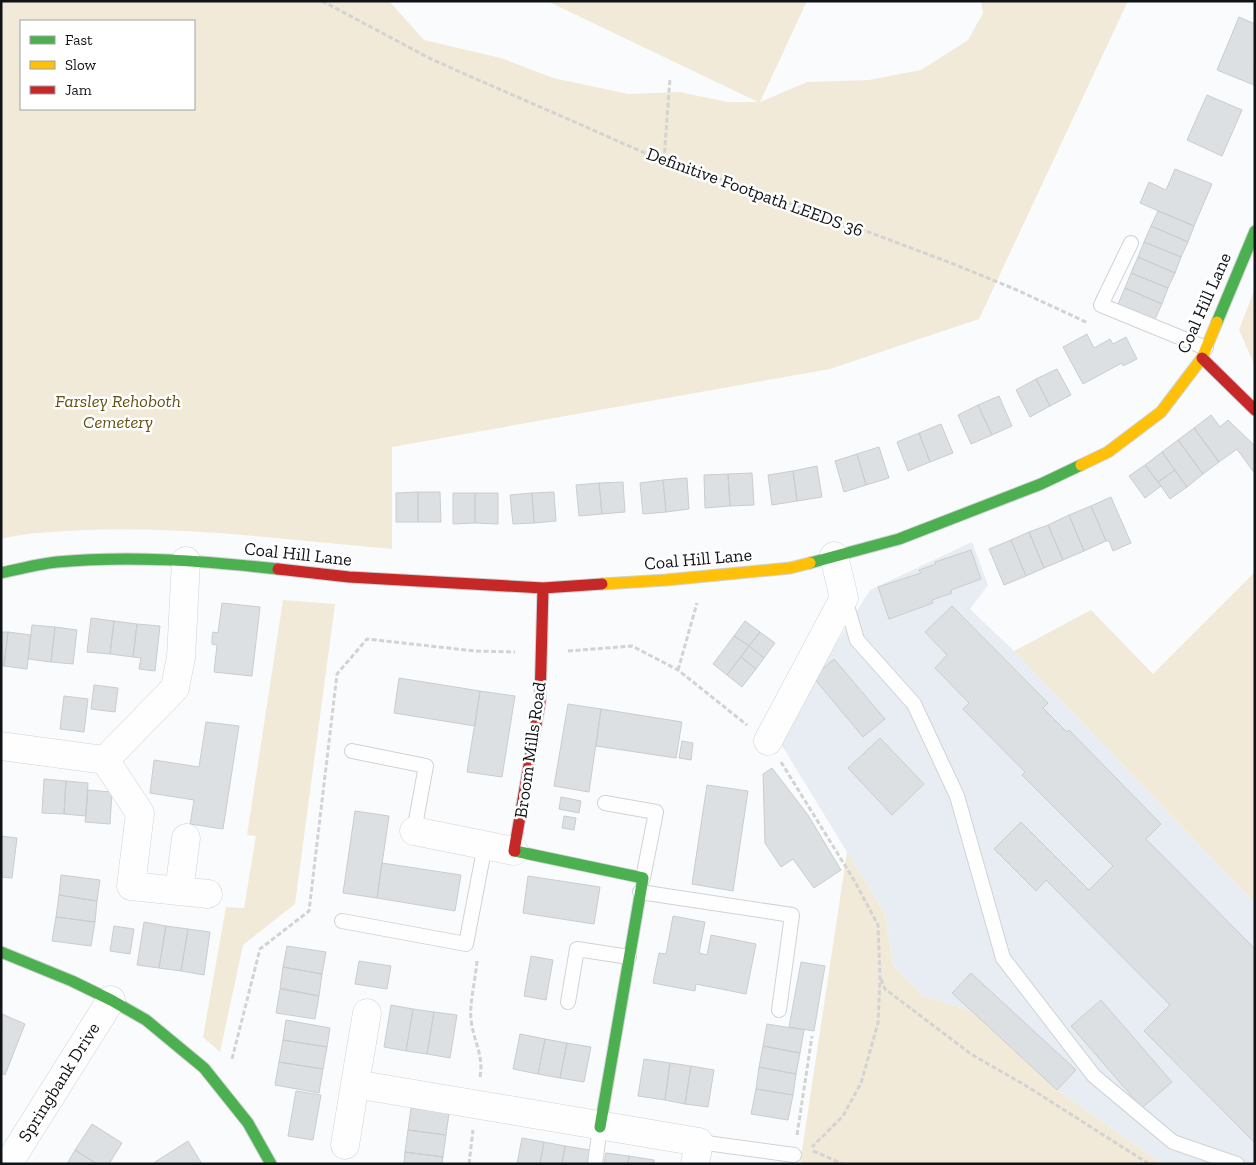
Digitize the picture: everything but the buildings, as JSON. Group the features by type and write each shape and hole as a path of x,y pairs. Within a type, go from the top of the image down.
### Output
{"street":[{"name":"Coal Hill Lane","path":"1,573 56,562 137,559 217,562 349,577 543,588 790,568 899,539 1041,484 1108,452 1161,412 1204,353 1255,231"},
{"path":"1204,353 1255,410"},
{"path":"768,741 844,598 834,556"},
{"path":"105,760 176,688 181,657 186,561"},
{"name":"Broom Mills Road","path":"514,851 540,702 543,588"},
{"path":"1,746 105,760 140,813 131,886 208,894"},
{"path":"414,832 643,878 600,1127"},
{"path":"178,891 186,838"},
{"path":"1,952 72,981 146,1020 204,1068 248,1123 271,1164"},
{"name":"Springbank Drive","path":"8,1164 111,1000"},
{"path":"344,1144 367,1012"},
{"path":"355,1084 600,1127 697,1153"}],"lane":[{"path":"1131,243 1101,305 1204,353"},
{"path":"844,598 857,640 914,704 957,796 1004,958 1094,1076 1173,1142 1237,1164"},
{"path":"352,751 426,766 414,832"},
{"path":"605,804 656,812 643,878"},
{"path":"342,921 466,944 485,845"},
{"path":"640,892 792,915 778,1010"},
{"path":"568,1002 577,949 629,957"},
{"path":"595,1164 600,1127"},
{"path":"697,1153 794,1156"}],"path":[{"name":"Definitive Footpath LEEDS 36","path":"322,1 433,60 664,160 818,213 951,263 1017,290 1095,326"},
{"path":"664,160 670,78"},
{"path":"678,670 705,576"},
{"path":"225,1094 241,1020 260,949 309,910 337,674 367,639 475,651 542,653 632,646 678,670 768,741 854,880 878,925 880,978 878,1023 861,1083 843,1116 810,1150 843,1164"},
{"path":"466,944 478,958 470,1018 480,1050 482,1069 469,1164"},
{"path":"880,978 886,988 971,1054 1037,1092 1149,1164"},
{"path":"794,1156 812,1036"}],"shaded area":[{"path":"972,542 988,585 970,609 1014,651 1255,903 1255,1164 1162,1164 1057,1090 971,1011 922,996 893,965 885,914 781,744 812,682 870,590"}],"green space":[{"name":"Farsley Rehoboth Cemetery","path":"1,1 389,1 424,40 501,58 553,78 628,94 679,92 728,102 758,102 547,1 807,1 760,102 807,82 869,80 921,70 968,40 983,13 981,1 1128,1 979,319 830,369 392,447 392,549 161,530 84,530 1,539"},
{"path":"1255,288 1255,366 1239,330"},
{"path":"1255,572 1255,903 1014,651 1091,610 1153,674"},
{"path":"283,600 335,604 295,904 243,945 220,1052 203,1037 226,907 244,908 256,836 247,835"},
{"path":"847,852 885,914 893,965 922,996 971,1011 1057,1090 1162,1164 800,1164"}],"traffic: fast":[{"path":"1217,322 1255,231"},
{"path":"810,563 899,539 1041,484 1081,465"},
{"path":"1,573 50,563 112,559 196,561 278,569"},
{"path":"515,851 643,878 600,1127"},
{"path":"1,952 72,981 146,1020 204,1068 248,1123 271,1164"}],"traffic: slow":[{"path":"1081,465 1108,452 1161,412 1202,358 1217,322"},
{"path":"602,584 790,568 810,563"}],"traffic: jam":[{"path":"1202,358 1255,410"},
{"path":"278,569 349,577 543,588 602,584"},
{"path":"515,851 540,702 543,588"}]}
